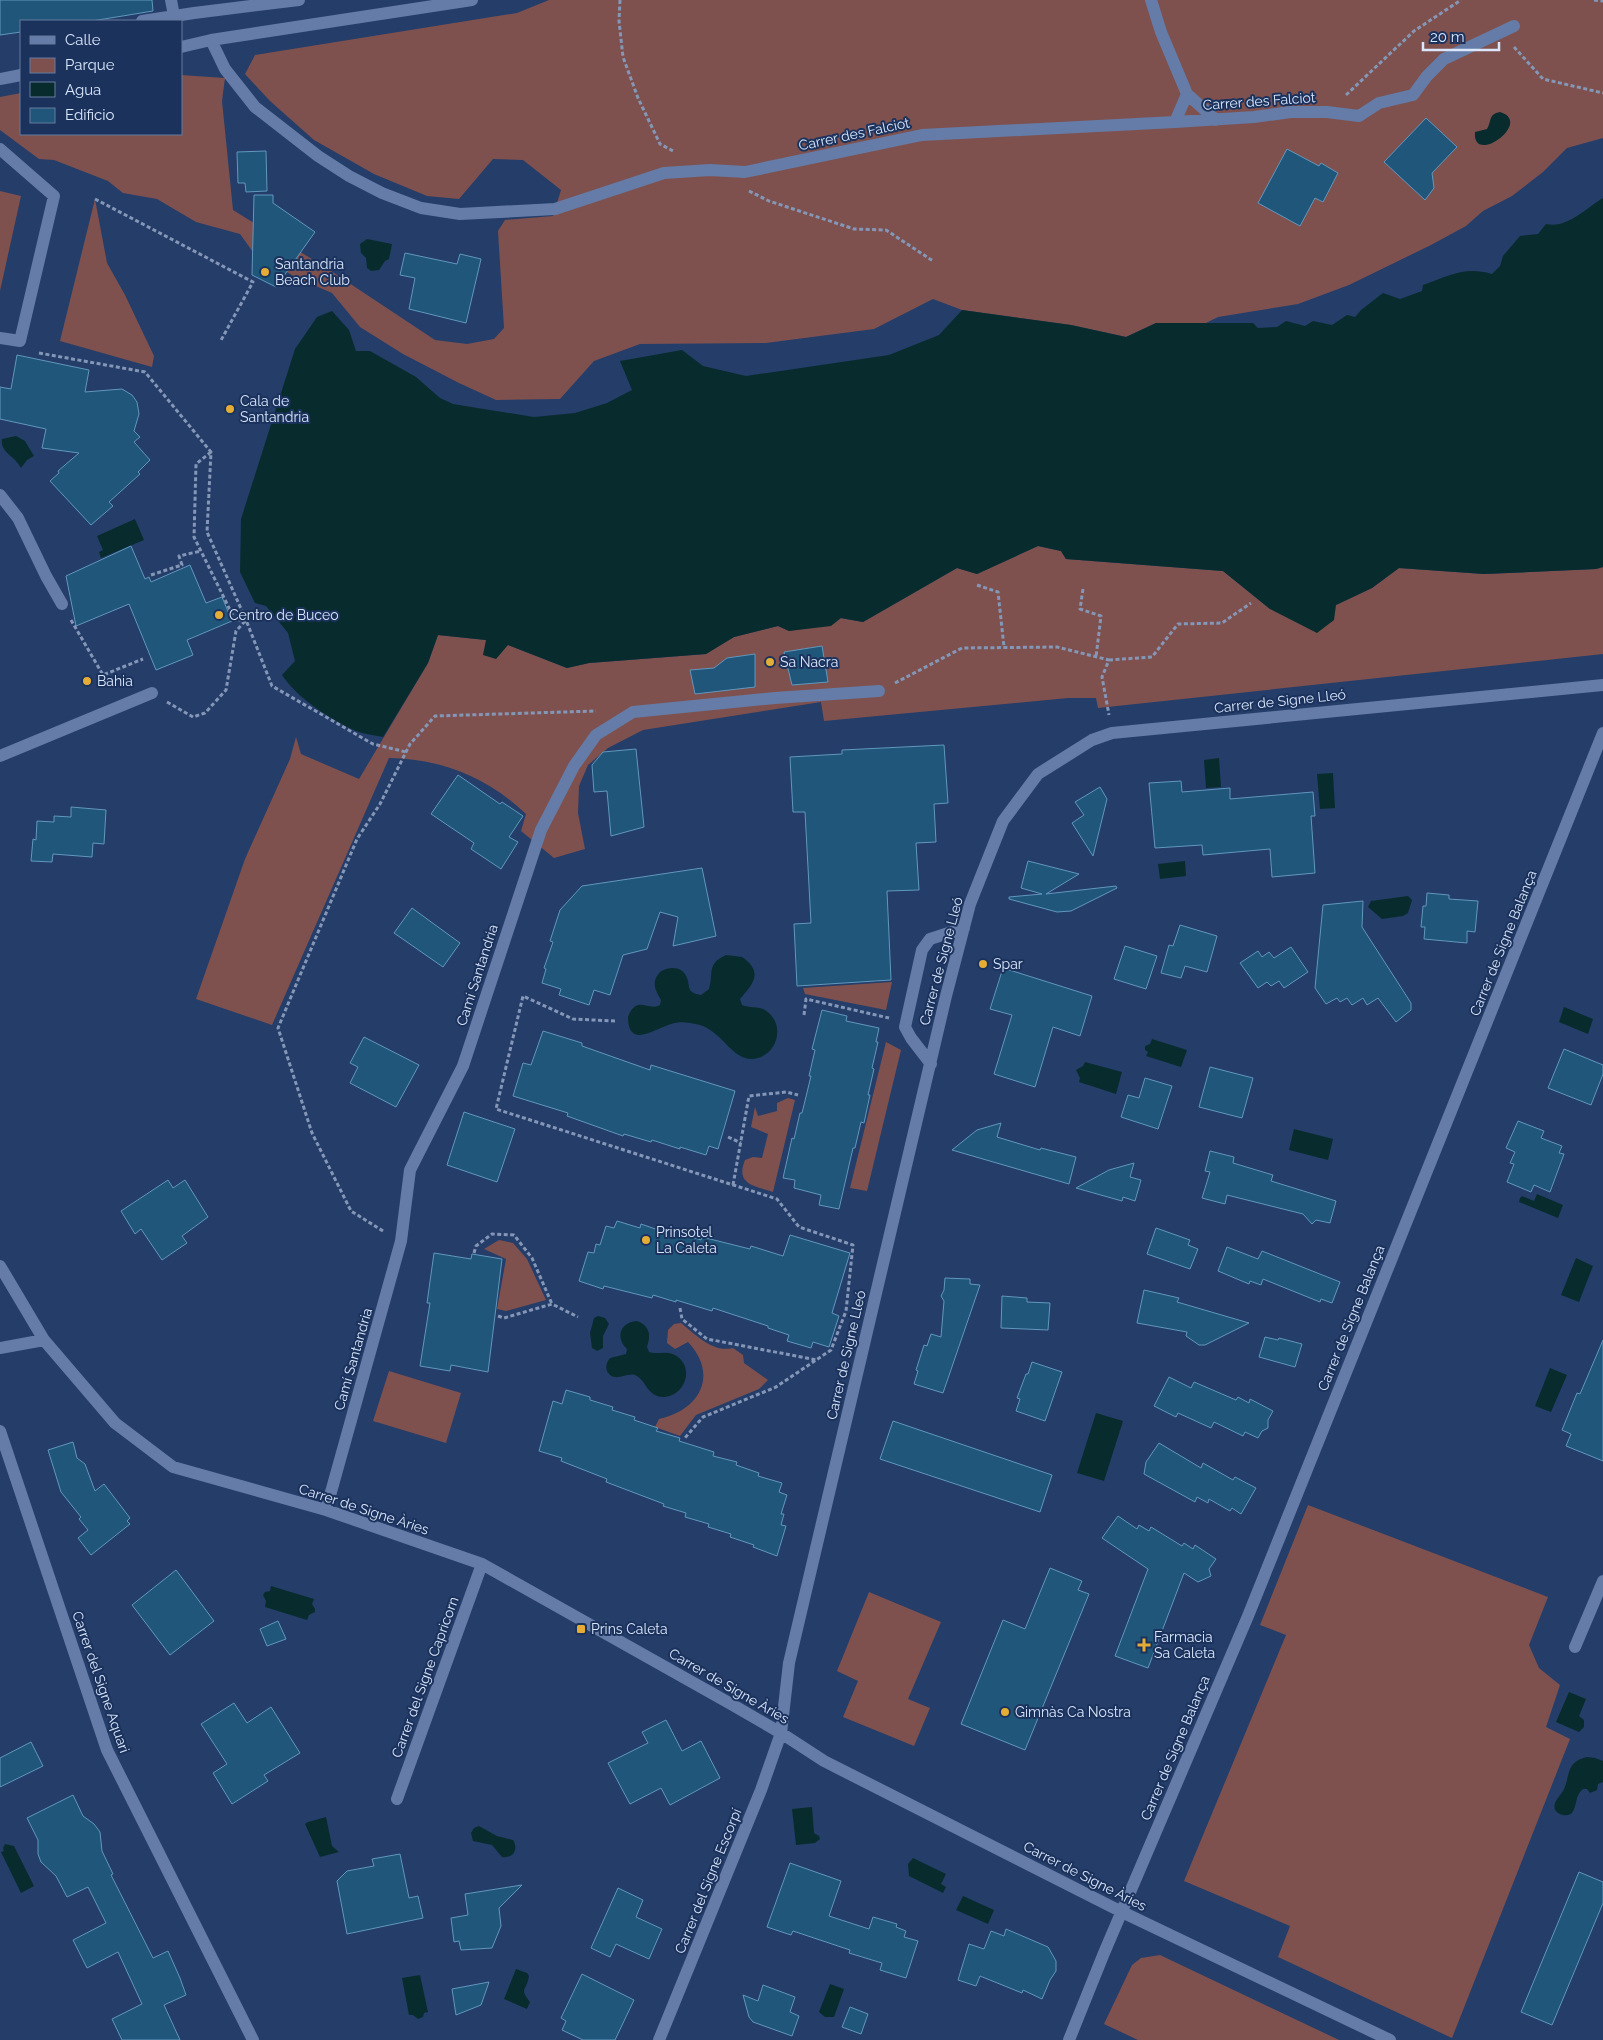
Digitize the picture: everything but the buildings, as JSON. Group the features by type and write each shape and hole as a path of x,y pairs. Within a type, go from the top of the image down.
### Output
{"street":[{"path":"171,0 175,19"},
{"path":"158,20 299,0"},
{"path":"182,47 211,40 472,0"},
{"path":"1151,0 1161,32 1187,94 1216,120"},
{"name":"Carrer des Falciot","path":"211,40 225,69 255,107 318,156 349,176 382,193 421,208 460,214 555,209 664,172 710,170 745,172 922,135 1216,120 1291,112 1327,112 1359,116 1379,103 1414,95 1427,76 1444,59 1514,26"},
{"path":"0,79 20,75"},
{"path":"1175,122 1187,94"},
{"path":"0,150 54,196 20,341 0,338"},
{"path":"0,495 18,518 62,604"},
{"name":"Carrer de Signe Lleó","path":"781,1733 789,1663 970,904 1003,821 1038,774 1092,740 1112,733 1603,684"},
{"name":"Camí Santandria","path":"326,1510 401,1241 410,1170 463,1066 541,830 574,766 596,736 633,712 775,698 879,691"},
{"path":"0,756 152,692"},
{"name":"Carrer de Signe Balança","path":"1069,2040 1248,1616 1603,733"},
{"path":"931,1064 905,1027 922,950 930,939 964,928"},
{"name":"Carrer de Signe Àries","path":"0,1266 44,1340 115,1423 173,1467 326,1510 482,1564 781,1733 824,1761 1122,1912 1390,2040"},
{"path":"0,1348 44,1340"},
{"name":"Carrer del Signe Aquari","path":"0,1432 107,1750 253,2040"},
{"name":"Carrer del Signe Capricorn","path":"397,1799 482,1564"},
{"path":"1575,1647 1603,1581"},
{"name":"Carrer del Signe Escorpí","path":"659,2040 761,1790 781,1733"}],"path":[{"path":"1327,112 1414,31 1461,0"},
{"path":"1594,0 1603,2"},
{"path":"1501,32 1543,79 1603,93"},
{"path":"95,199 253,282 220,342"},
{"path":"39,353 145,372 211,452 207,532 246,620 272,686 373,744 406,752"},
{"path":"211,452 196,464 194,536 235,620 246,620"},
{"path":"151,575 182,565 179,556 201,550"},
{"path":"977,585 998,592 1004,648"},
{"path":"1083,588 1080,609 1101,616 1096,657"},
{"path":"879,691 962,648 1057,647 1109,660 1152,657 1178,624 1222,623 1251,603"},
{"path":"62,604 103,675 143,659"},
{"path":"152,692 193,717 205,713 226,690 236,631 246,620"},
{"path":"1109,660 1102,677 1112,733"},
{"path":"401,1241 351,1211 312,1133 278,1028 357,839 380,804 410,744 435,716 606,711 618,722"},
{"path":"615,1021 573,1019 523,996 496,1109 777,1199 798,1227 853,1245 846,1311 831,1350 776,1387 703,1417 684,1438"},
{"path":"804,1015 806,999 889,1018"},
{"path":"733,1185 742,1143 748,1096 786,1092 798,1095"},
{"path":"728,1137 742,1143"},
{"path":"474,1253 476,1246 492,1234 514,1235 532,1258 552,1304 578,1317"},
{"path":"498,1316 504,1318 552,1304"},
{"path":"680,1308 682,1319 706,1338 818,1360"}],"green space":[{"path":"549,0 1603,0 1603,138 1567,148 1543,172 1512,196 1483,211 1466,226 1349,285 1298,304 1218,317 1204,324 1156,323 1126,337 1071,325 962,310 933,299 874,329 766,343 640,344 594,361 560,399 496,400 403,354 360,327 332,293 297,278 253,252 240,234 196,222 157,199 123,193 108,181 54,160 39,159 0,130 0,97 20,93 20,135 182,135 182,75 225,78 222,101 233,210 331,271 435,340 467,344 494,339 504,328 498,231 505,220 553,216 561,190 523,160 493,159 459,199 427,196 374,174 314,140 270,101 245,74 255,55 517,13"},
{"path":"0,191 21,196 0,291"},
{"path":"95,199 107,263 125,295 154,356 152,367 60,341"},
{"path":"1038,546 1061,551 1066,559 1223,571 1270,609 1336,605 1372,588 1399,568 1484,574 1596,569 1603,567 1603,654 1098,708 1096,698 1068,698 824,721 821,702 643,730 608,748 588,765 579,786 578,813 585,849 554,858 521,831 526,814 496,790 463,772 445,766 409,759 389,758 272,1025 196,999 245,859 290,759 296,737 301,754 359,779 428,663 438,635 486,640 508,645 567,668 589,663 706,654 734,637 778,626 789,631 840,618 863,622 957,568 977,574"},
{"path":"892,982 886,1010 805,994 803,988"},
{"path":"886,1042 901,1050 867,1191 850,1188"},
{"path":"788,1098 795,1100 773,1192 748,1183 743,1175 743,1168 745,1160 753,1157 762,1158 768,1134 751,1127 755,1107 758,1116 777,1111 777,1103"},
{"path":"499,1240 513,1243 527,1259 546,1300 506,1311 497,1309 506,1259 484,1249"},
{"path":"681,1323 705,1342 719,1348 733,1348 743,1355 744,1363 768,1380 759,1389 696,1415 680,1436 655,1427 659,1419 685,1408 694,1399 700,1390 703,1378 702,1367 697,1354 688,1342 675,1349 667,1343 668,1330 674,1324"},
{"path":"389,1371 461,1393 446,1443 373,1421"},
{"path":"1308,1505 1548,1597 1529,1645 1539,1668 1560,1685 1546,1727 1570,1739 1452,2038 1278,1957 1290,1926 1184,1881 1286,1635 1260,1625"},
{"path":"869,1592 941,1622 908,1699 930,1708 914,1746 843,1717 858,1681 837,1671"},
{"path":"1160,1955 1339,2040 1138,2040 1104,2024 1132,1965 1141,1958"}],"water":[{"path":"1500,112 1509,117 1510,124 1506,132 1491,144 1482,145 1477,142 1475,132 1487,129 1492,116"},
{"path":"1603,198 1603,567 1596,569 1484,574 1399,568 1372,588 1336,605 1334,620 1317,633 1270,609 1223,571 1066,559 1061,551 1038,546 977,574 957,568 863,622 841,618 831,626 789,631 778,626 734,637 706,654 589,663 567,668 508,645 496,659 483,655 486,640 438,635 428,663 383,737 356,731 336,721 315,708 289,684 282,675 295,661 288,633 266,606 255,603 240,572 241,519 295,349 317,317 332,311 349,330 356,351 370,351 416,377 440,398 453,404 534,417 575,413 607,403 632,390 620,361 682,350 703,366 746,376 889,355 939,335 962,310 1071,325 1126,337 1156,323 1253,323 1258,328 1277,327 1286,321 1305,326 1313,321 1332,325 1347,315 1355,317 1383,293 1400,299 1422,291 1423,285 1449,275 1473,271 1492,274 1500,266 1503,256 1520,236 1538,234 1546,224 1554,225 1569,221"},
{"path":"367,239 392,244 389,259 385,261 379,270 371,271 367,268 366,258 361,253 360,244"},
{"path":"16,436 25,441 34,456 27,460 21,468 5,451 2,444 2,439"},
{"path":"135,519 144,540 101,558 99,552 103,550 97,536"},
{"path":"1219,758 1221,787 1206,788 1204,760"},
{"path":"1333,773 1335,808 1320,809 1317,774"},
{"path":"1185,861 1186,876 1160,879 1158,864"},
{"path":"1408,896 1412,900 1408,913 1403,916 1382,919 1368,907 1371,901"},
{"path":"726,955 742,957 753,968 754,978 740,999 742,1005 764,1009 775,1021 777,1035 771,1049 766,1054 759,1058 743,1057 710,1030 701,1025 690,1023 673,1023 644,1034 638,1035 633,1033 629,1027 628,1017 631,1010 639,1005 656,1007 660,1005 661,1000 655,983 660,972 671,968 679,969 685,974 690,990 701,995 709,989 713,965"},
{"path":"1564,1007 1593,1019 1588,1034 1559,1022"},
{"path":"1152,1039 1187,1050 1181,1067 1146,1056 1148,1052 1145,1050 1145,1046 1150,1044"},
{"path":"1085,1062 1122,1072 1116,1094 1079,1082 1080,1078 1076,1070 1083,1066"},
{"path":"1294,1129 1333,1139 1328,1160 1289,1150"},
{"path":"1537,1194 1563,1205 1558,1218 1519,1202 1522,1196 1534,1201"},
{"path":"1576,1258 1593,1266 1579,1302 1561,1295"},
{"path":"598,1316 605,1318 609,1324 603,1336 603,1348 597,1351 592,1348 590,1333 594,1318"},
{"path":"637,1321 647,1328 649,1339 647,1347 649,1352 668,1353 675,1355 682,1361 686,1376 680,1390 674,1394 666,1397 657,1396 650,1392 641,1379 635,1375 613,1377 607,1371 606,1367 610,1358 626,1354 627,1349 623,1345 620,1336 623,1327"},
{"path":"1550,1368 1567,1375 1551,1412 1535,1406"},
{"path":"1096,1413 1123,1421 1104,1481 1077,1473"},
{"path":"271,1586 314,1599 312,1604 315,1612 309,1615 307,1620 265,1607 266,1601 263,1595 265,1592 270,1591"},
{"path":"1569,1692 1586,1699 1579,1716 1584,1720 1584,1727 1579,1732 1556,1722"},
{"path":"1587,1757 1603,1761 1603,1782 1598,1784 1597,1790 1590,1793 1587,1789 1583,1789 1578,1795 1575,1808 1571,1814 1561,1815 1556,1811 1555,1805 1563,1791 1570,1770 1575,1762"},
{"path":"812,1807 814,1833 820,1839 815,1843 796,1845 792,1809"},
{"path":"326,1817 332,1846 339,1852 320,1857 305,1824"},
{"path":"479,1826 497,1836 513,1840 515,1843 514,1853 502,1857 492,1845 473,1841 471,1833 474,1828"},
{"path":"5,1844 14,1846 34,1886 21,1893 1,1852 4,1851"},
{"path":"913,1858 946,1874 941,1884 946,1887 943,1893 909,1876 908,1864"},
{"path":"963,1896 994,1910 988,1924 956,1910"},
{"path":"516,1969 527,1973 529,1976 524,1990 530,2002 527,2009 504,1999"},
{"path":"420,1975 428,2012 418,2019 413,2015 409,2015 402,1978"},
{"path":"830,1984 844,1989 834,2017 825,2017 819,2012"}],"place":[{"name":"Santandria Beach Club","path":"265,272"},
{"name":"Cala de Santandria","path":"230,409"},
{"name":"Centro de Buceo","path":"219,615"},
{"name":"Sa Nacra","path":"770,662"},
{"name":"Bahia","path":"87,681"},
{"name":"Spar","path":"983,964"},
{"name":"Prinsotel La Caleta","path":"646,1240"},
{"name":"Prins Caleta","path":"581,1629"},
{"name":"Farmacia Sa Caleta","path":"1144,1645"},
{"name":"Gimnàs Ca Nostra","path":"1005,1712"}]}
